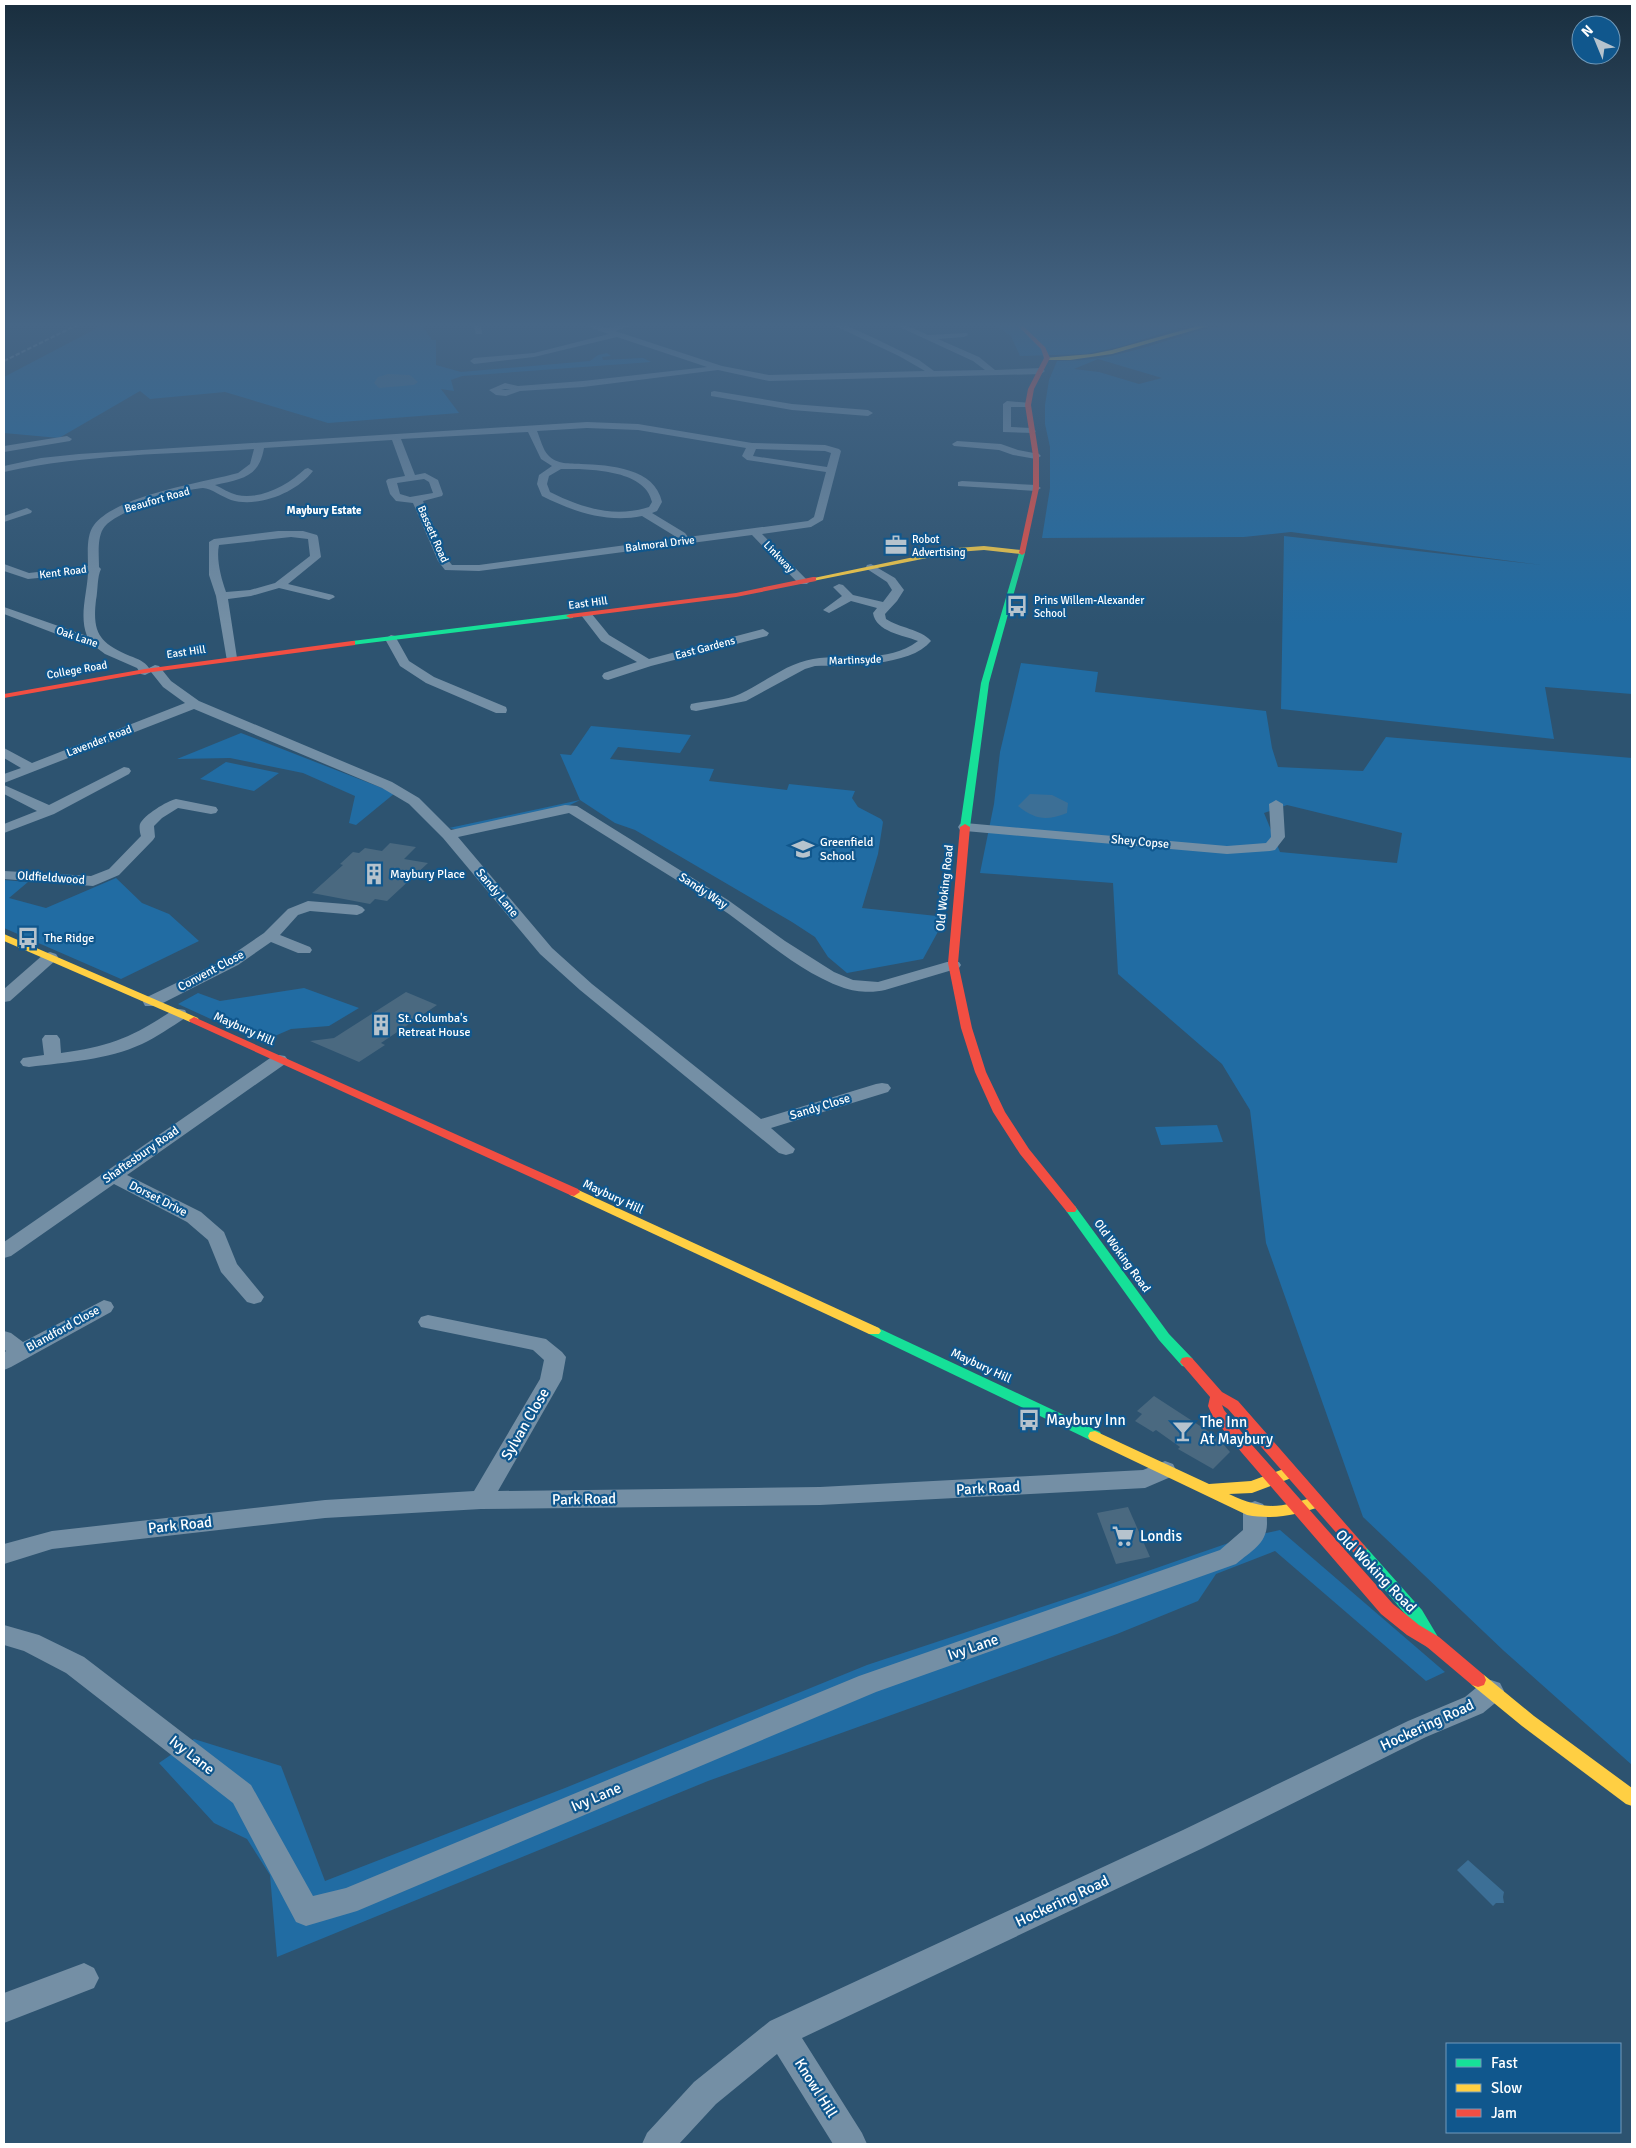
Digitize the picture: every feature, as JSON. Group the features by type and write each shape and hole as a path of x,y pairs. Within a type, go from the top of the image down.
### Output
{"main road":[{"name":"Old Woking Road","path":"1030,424 1036,456 1036,488 1021,552 985,683 965,827 953,965 976,1064 1010,1131 1063,1199 1164,1337 1217,1396 1233,1405 1416,1615 1434,1642"},
{"name":"East Hill","path":"150,670 231,658 736,595 957,550 984,548 1021,552"},
{"name":"College Road","path":"4,696 150,670"},
{"name":"Maybury Hill","path":"4,937 503,1159 1014,1396 1207,1489 1224,1500 1255,1510 1282,1512 1300,1509 1317,1502"},
{"name":"Old Woking Road","path":"1217,1396 1215,1406 1218,1413 1387,1609 1413,1630 1434,1642 1490,1691 1632,1798"},
{"name":"Maybury Hill","path":"1207,1489 1244,1490 1291,1472"}],"street":[{"path":"1006,424 1006,430 1031,430"},
{"name":"Balmoral Drive","path":"4,469 64,458 587,425 638,427 749,445 833,449 836,451 817,521 755,532 479,568 449,568"},
{"path":"530,428 544,457 559,466 601,468 625,473 644,482 654,490 657,502 653,509 645,513 613,515 583,510 546,494 542,484 544,475 559,466"},
{"path":"396,438 412,478"},
{"path":"4,448 67,439"},
{"path":"951,457 956,441 1001,447 1014,457 1036,456"},
{"path":"749,445 751,449 747,454 750,458 831,470"},
{"name":"Beaufort Road","path":"97,642 91,635 88,626 96,536 98,528 104,520 129,506 224,481 252,470 256,466 259,446"},
{"path":"207,485 235,498 254,499 279,491 299,481 308,471"},
{"path":"959,495 962,484 961,473"},
{"name":"Bassett Road","path":"430,477 438,494 417,499 400,499 396,496 391,481 430,477"},
{"path":"962,484 1036,488"},
{"name":"Bassett Road","path":"417,499 443,561 449,568"},
{"path":"4,519 27,511"},
{"path":"645,513 681,535 686,541"},
{"name":"Linkway","path":"755,532 802,582"},
{"path":"222,596 251,593 279,585 316,557 313,537 290,533 213,544 215,574 222,596 231,658"},
{"name":"Kent Road","path":"4,567 28,576 94,568"},
{"path":"839,587 849,597 883,606 893,598 898,590 891,580 871,567"},
{"path":"279,585 329,597"},
{"path":"829,610 849,597"},
{"name":"Martinsyde","path":"696,707 742,698 801,666 814,662 880,660 906,652 925,641 922,638 883,624 878,613 883,606"},
{"name":"Oak Lane","path":"4,610 76,637 97,642 150,670"},
{"path":"587,615 605,638 647,663"},
{"name":"East Gardens","path":"608,676 647,663 763,633"},
{"path":"392,639 404,663 430,680 502,710"},
{"name":"Sandy Lane","path":"150,670 194,704 387,785 414,801 448,835 546,951 586,987 786,1149"},
{"name":"Lavender Road","path":"4,778 194,704"},
{"path":"4,752 30,768"},
{"path":"4,829 49,811 124,771"},
{"path":"4,789 49,811"},
{"name":"Oldfieldwood","path":"4,875 93,881 114,872 148,837 147,825 157,815 176,803 211,810"},
{"name":"Shey Copse","path":"965,827 1227,850 1270,847 1278,837 1276,804"},
{"name":"Sandy Way","path":"448,835 572,809 723,904 779,944 828,975 850,986 879,987 953,965"},
{"name":"Convent Close","path":"151,1002 232,962 270,936 294,912 308,906 357,910"},
{"path":"270,936 304,950"},
{"path":"4,996 50,957"},
{"path":"29,1062 112,1048 136,1040 179,1014"},
{"path":"51,1039 53,1059"},
{"name":"Shaftesbury Road","path":"4,1251 279,1060"},
{"name":"Sandy Close","path":"758,1126 882,1088"},
{"name":"Dorset Drive","path":"112,1175 194,1217 217,1237 228,1267 254,1297"},
{"name":"Blandford Close","path":"4,1338 13,1357 105,1307"},
{"name":"Sylvan Close","path":"428,1322 539,1344 555,1357 551,1379 481,1500"},
{"name":"Park Road","path":"4,1554 52,1540 325,1509 481,1500 820,1496 1145,1479 1165,1470"},
{"name":"Ivy Lane","path":"4,1635 30,1642 75,1665 242,1794 306,1912 347,1901 868,1684 1228,1557 1256,1534 1255,1510"},
{"name":"Hockering Road","path":"658,2144 705,2093 782,2032 1193,1839 1417,1729 1474,1705 1490,1691"},
{"path":"4,2008 84,1978"},
{"name":"Knowl Hill","path":"782,2032 852,2144"}],"shaded area":[{"path":"4,424 83,424 59,438 4,433"},
{"path":"1045,424 1632,424 1632,694 1545,687 1554,739 1281,709 1284,536 1542,565 1291,532 1244,537 1042,538 1050,488 1050,447"},
{"path":"1021,663 1098,672 1095,692 1266,711 1272,748 1278,767 1363,771 1386,737 1632,758 1632,1765 1504,1651 1363,1517 1266,1243 1250,1110 1222,1064 1118,974 1113,883 980,873 994,804 1000,752","holes":["1287,805 1402,833 1397,863 1280,852 1264,813"]},
{"path":"591,726 691,735 680,753 618,747 610,759 714,769 709,781 787,790 789,784 855,791 852,798 858,807 881,819 883,822 878,854 862,908 946,917 923,959 847,973 828,957 815,937 792,922 635,830 615,823 580,800 560,754 571,755"},
{"path":"241,733 395,793 356,825 349,823 355,796 303,773 230,758 177,759"},
{"path":"226,762 279,773 254,791 200,779"},
{"path":"1030,794 1052,795 1068,803 1067,813 1047,818 1030,814 1018,806"},
{"path":"580,800 568,806 460,830 449,828"},
{"path":"116,878 142,903 169,914 199,941 121,979 4,928 4,880 28,882 9,898 46,908"},
{"path":"304,988 359,1008 329,1026 291,1029 261,1042 178,1004 198,993 220,1001"},
{"path":"1217,1125 1223,1142 1161,1145 1155,1127"},
{"path":"1280,1530 1445,1672 1426,1681 1275,1551 1216,1574 1198,1601 1117,1634 708,1781 277,1957 270,1875 247,1839 214,1823 159,1763 194,1739 281,1766 325,1881 565,1788 867,1665 1240,1539"},
{"path":"1468,1860 1504,1892 1504,1903 1496,1903 1493,1906 1457,1870"}],"building":[{"name":"Maybury Place","path":"390,843 416,847 404,859 428,863 387,901 375,899 370,904 312,893 343,865 340,864 353,852 359,853 365,848 382,851"},
{"name":"St. Columba's Retreat House","path":"406,992 437,1005 381,1043 385,1045 359,1062 310,1041 334,1038"},
{"name":"The Inn At Maybury","path":"1154,1396 1217,1437 1230,1452 1213,1469 1178,1449 1180,1447 1156,1430 1153,1432 1135,1421 1142,1414 1137,1411"},
{"name":"Londis","path":"1128,1507 1150,1557 1116,1564 1097,1513"}],"traffic: fast":[{"path":"965,827 985,683 1022,553"},
{"path":"352,643 570,616"},
{"path":"1071,1209 1164,1337 1187,1362"},
{"path":"874,1331 1095,1436"},
{"path":"1359,1549 1416,1615 1433,1642"}],"traffic: slow":[{"path":"813,579 957,550 984,548 1021,552"},
{"path":"4,937 194,1020"},
{"path":"574,1192 874,1331"},
{"path":"1095,1436 1247,1509 1274,1512 1300,1508 1317,1502"},
{"path":"1212,1489 1252,1487 1289,1473"},
{"path":"1478,1680 1528,1721 1632,1798"}],"traffic: jam":[{"path":"1022,553 1036,488 1036,456 1031,424"},
{"path":"570,616 736,595 813,579"},
{"path":"4,696 145,671 352,643"},
{"path":"965,827 953,963 966,1028 980,1072 1010,1131 1071,1209"},
{"path":"194,1020 574,1192"},
{"path":"1187,1362 1217,1396 1233,1405 1359,1549"},
{"path":"1216,1398 1215,1406 1218,1413 1247,1449 1387,1609 1413,1630 1433,1642 1478,1680"}],"place":[{"name":"Robot Advertising","path":"896,545"},
{"name":"Prins Willem-Alexander School","path":"1017,606"},
{"name":"Greenfield School","path":"803,849"},
{"name":"Maybury Place","path":"374,874"},
{"name":"The Ridge","path":"28,938"},
{"name":"St. Columba's Retreat House","path":"381,1025"},
{"name":"Maybury Inn","path":"1029,1420"},
{"name":"The Inn At Maybury","path":"1183,1431"},
{"name":"Londis","path":"1123,1536"}],"district":[{"name":"Maybury Estate","path":"324,510"}]}
